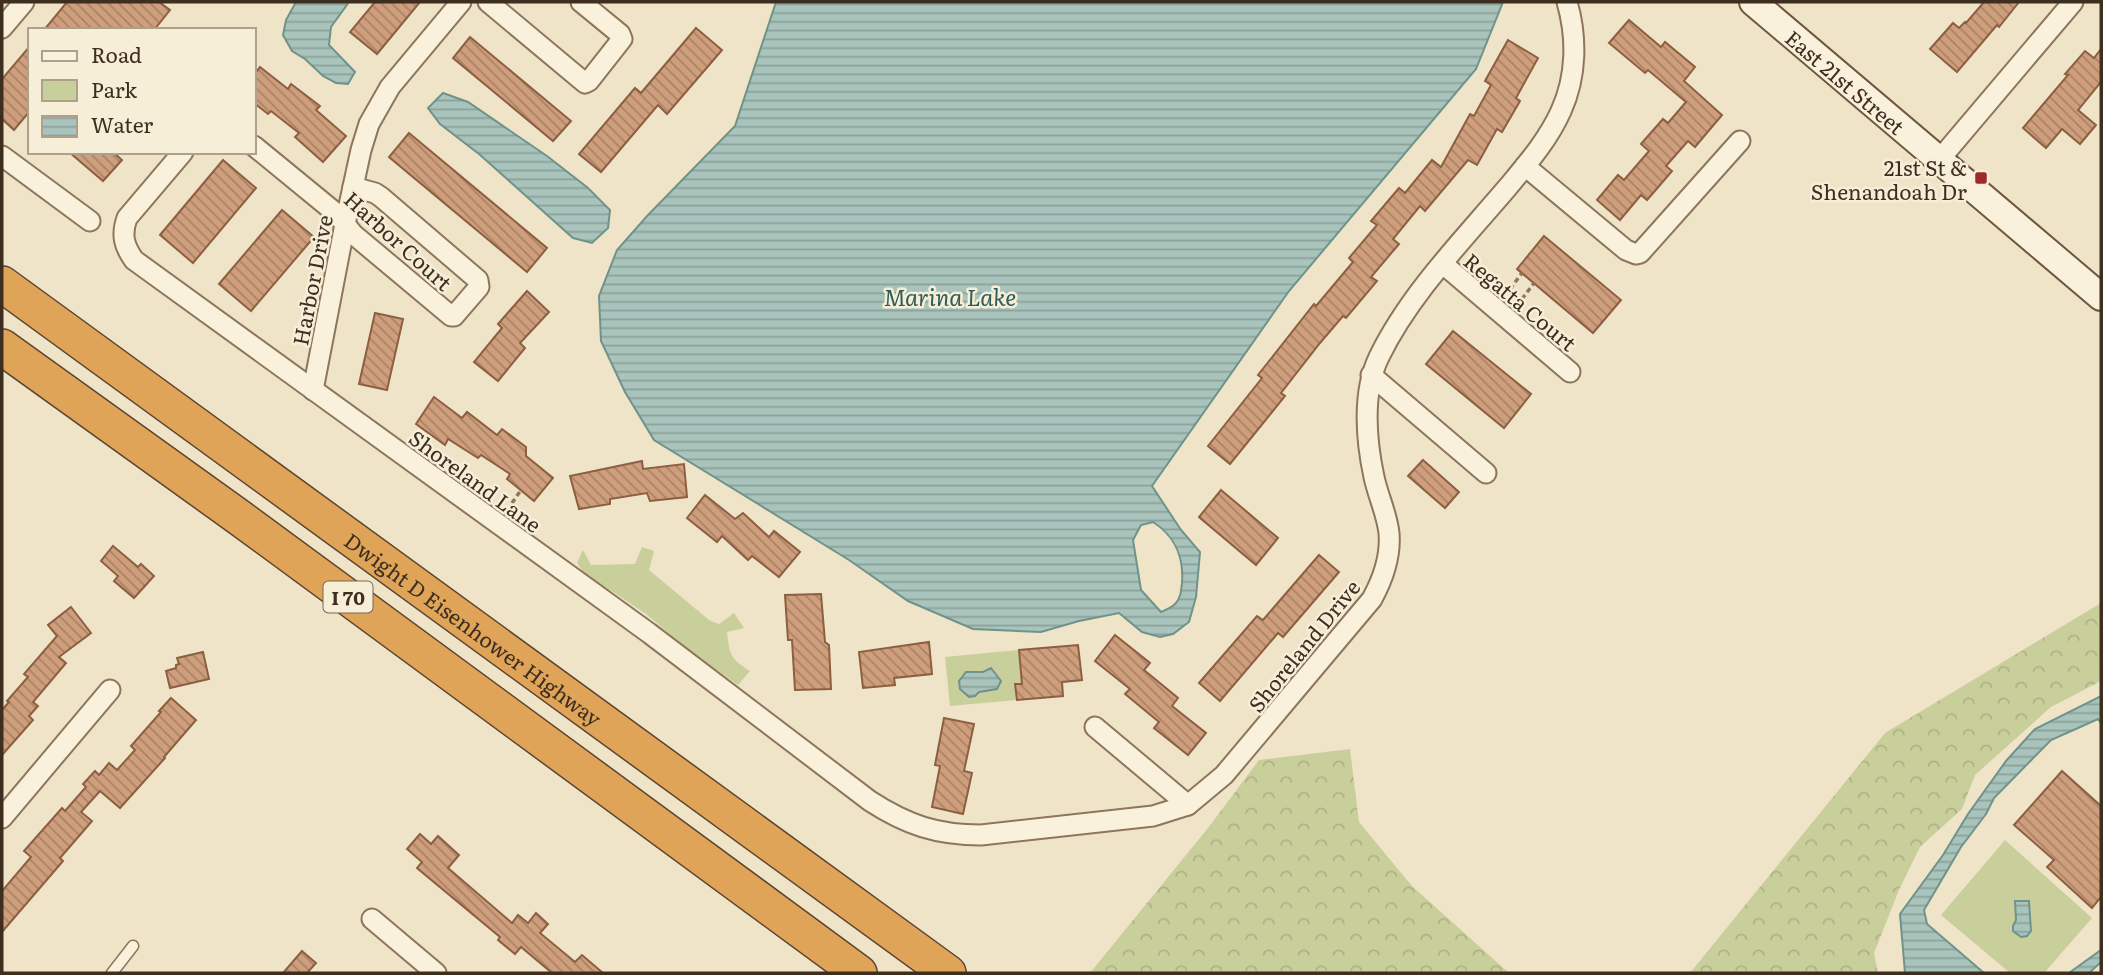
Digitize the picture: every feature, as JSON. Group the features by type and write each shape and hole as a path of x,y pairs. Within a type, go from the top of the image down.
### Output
{"highway":[{"name":"Dwight D Eisenhower Highway","path":"2,284 948,973"},
{"name":"I 70","path":"2,347 273,542 859,973"}],"main road":[{"name":"East 21st Street","path":"1753,2 2101,297"}],"street":[{"path":"2,28 24,2"},
{"name":"Harbor Drive","path":"313,390 363,143 390,87 461,2"},
{"path":"488,2 584,83 589,81 622,39 620,34 581,2"},
{"name":"Shoreland Drive","path":"896,817 942,833 981,835 1153,816 1188,804 1224,775 1373,599 1383,576 1389,534 1375,479 1369,440 1371,375 1404,313 1525,166 1563,108 1572,77 1574,45 1567,2"},
{"path":"1940,159 2073,2"},
{"path":"1525,166 1626,250 1636,254 1645,248 1740,141"},
{"name":"Harbor Court","path":"256,148 337,214 353,234 454,316 479,287 478,280 381,197 353,187"},
{"name":"Shoreland Lane","path":"181,154 127,218 123,235 128,251 139,264 649,633 870,802 896,817"},
{"path":"2,156 90,221"},
{"name":"Regatta Court","path":"1443,264 1570,372"},
{"path":"1371,375 1486,473"},
{"path":"2,818 110,690"},
{"path":"1094,727 1188,804"},
{"path":"372,919 436,973"}],"lane":[{"path":"112,973 132,946"}],"path":[{"path":"1510,289 1521,273"},
{"path":"1522,299 1534,284"},
{"path":"512,503 521,490"}],"green space":[{"path":"642,547 654,551 649,570 709,620 719,624 734,613 744,628 727,632 730,651 738,663 750,671 738,685 689,650 646,614 612,591 588,579 577,563 583,550 591,565 635,564"},
{"path":"2101,603 2101,681 2051,707 1975,775 1962,809 1920,847 1899,890 1874,953 1878,973 1690,973 1885,733"},
{"path":"1019,650 1022,684 1015,685 1017,700 950,706 945,657"},
{"path":"1350,749 1359,822 1412,886 1509,973 1090,973 1208,828 1259,760"},
{"path":"2005,840 2092,918 2045,972 2010,973 1941,915"}],"water":[{"path":"296,2 349,2 331,27 329,45 355,72 348,84 336,83 323,76 292,51 283,35 286,20"},
{"name":"Marina Lake","path":"776,2 1503,2 1476,69 1289,291 1152,486 1181,530 1200,552 1196,597 1189,622 1173,634 1160,637 1142,632 1119,613 1041,632 973,629 908,601 849,560 654,440 625,392 601,341 599,296 617,250 735,126","holes":["1153,522 1161,528 1180,556 1182,574 1178,599 1172,607 1161,612 1141,590 1133,540 1141,525"]},
{"path":"443,93 468,102 547,156 588,188 610,210 608,228 592,243 573,238 479,154 440,124 428,108"},
{"path":"991,668 1001,681 997,689 969,697 960,689 959,681 966,672 983,672"},
{"path":"2101,696 2101,723 2098,719 2051,740 1994,798 1924,910 1927,924 1984,973 1905,973 1900,914 1943,855 1968,814 2006,761 2035,729"},
{"path":"2015,901 2029,901 2031,931 2027,936 2021,937 2013,931 2016,920"},
{"path":"2101,950 2101,962 2089,973 2069,973"}],"building":[{"path":"67,2 159,2 170,10 156,28 46,28"},
{"path":"375,2 420,2 377,54 350,32"},
{"path":"1984,2 2019,2 1957,72 1930,49 1953,23 1959,28"},
{"path":"1629,20 1661,47 1665,42 1695,67 1684,81 1722,115 1695,147 1688,141 1666,166 1672,171 1660,185 1647,200 1641,195 1620,220 1597,200 1618,175 1624,180 1649,151 1641,144 1663,119 1668,123 1686,102 1648,70 1645,73 1609,43"},
{"path":"696,28 722,50 667,114 658,105 601,172 579,154 635,88 641,93"},
{"path":"470,37 571,121 553,141 453,58"},
{"path":"1508,40 1538,58 1516,98 1520,101 1502,132 1497,129 1477,165 1468,160 1425,211 1420,206 1393,239 1399,244 1371,277 1377,281 1346,318 1343,316 1320,343 1281,393 1285,396 1230,464 1208,446 1262,378 1258,375 1314,304 1316,306 1353,262 1349,258 1377,225 1371,221 1399,188 1405,193 1432,160 1441,167 1470,114 1474,116 1491,85 1485,81"},
{"path":"28,48 28,113 14,130 2,119 2,79"},
{"path":"2101,49 2101,82 2078,110 2096,125 2080,144 2062,129 2046,148 2023,128 2085,51 2094,58"},
{"path":"260,67 288,89 291,84 320,106 316,110 346,136 323,162 295,137 299,133 271,111 268,114 256,105 256,72"},
{"path":"409,133 547,248 527,272 389,157"},
{"path":"71,154 115,154 122,160 103,181"},
{"path":"223,160 256,188 193,263 160,235"},
{"path":"282,210 314,237 251,311 219,284"},
{"path":"1544,236 1621,300 1593,333 1517,269"},
{"path":"527,291 549,312 520,343 525,348 498,381 474,362 502,328 498,324"},
{"path":"375,313 403,319 387,390 359,384"},
{"path":"1453,331 1531,394 1504,428 1426,364"},
{"path":"434,397 462,418 467,412 497,435 502,429 526,447 526,456 553,478 534,501 507,479 510,474 481,455 478,458 448,439 445,445 416,424"},
{"path":"1423,460 1459,492 1445,508 1408,476"},
{"path":"642,461 643,469 684,464 687,497 650,501 647,493 610,499 610,504 579,509 570,476"},
{"path":"1221,490 1278,538 1256,565 1199,517"},
{"path":"705,495 735,519 743,513 769,537 774,531 800,552 779,577 752,556 748,560 722,536 717,542 687,518"},
{"path":"113,546 138,567 141,564 154,576 134,598 114,581 118,576 101,561"},
{"path":"1319,555 1339,572 1283,637 1278,633 1220,701 1199,683 1257,616 1263,620"},
{"path":"821,594 825,642 829,645 831,689 795,690 792,640 788,640 785,595"},
{"path":"71,607 91,633 59,657 66,663 33,702 38,706 29,716 33,720 2,755 2,710 28,677 24,674 57,636 48,625"},
{"path":"1115,635 1150,663 1144,670 1178,698 1172,706 1206,733 1188,755 1154,728 1159,722 1125,694 1130,689 1095,661"},
{"path":"929,642 932,674 894,678 895,685 863,688 859,652"},
{"path":"1078,645 1082,680 1062,682 1063,696 1017,700 1015,684 1022,684 1019,650"},
{"path":"203,652 209,679 170,688 166,671 176,668 179,664 177,658"},
{"path":"171,698 196,720 120,808 100,791 81,812 92,821 60,858 63,861 2,932 2,891 31,857 24,851 62,808 65,811 86,787 83,784 95,771 99,775 109,763 117,770 135,750 131,746"},
{"path":"944,718 974,724 964,771 972,773 963,814 932,807 940,766 935,765"},
{"path":"2062,771 2101,806 2101,897 2092,908 2047,867 2054,860 2014,825"},
{"path":"420,834 431,844 438,836 459,855 448,868 512,923 518,915 528,923 536,913 548,924 540,933 575,962 582,955 603,973 552,973 521,947 515,954 498,940 500,937 417,868 422,862 407,849"},
{"path":"302,951 316,963 307,973 283,973"}],"place":[{"name":"21st St & Shenandoah Dr","path":"1981,178"}]}
